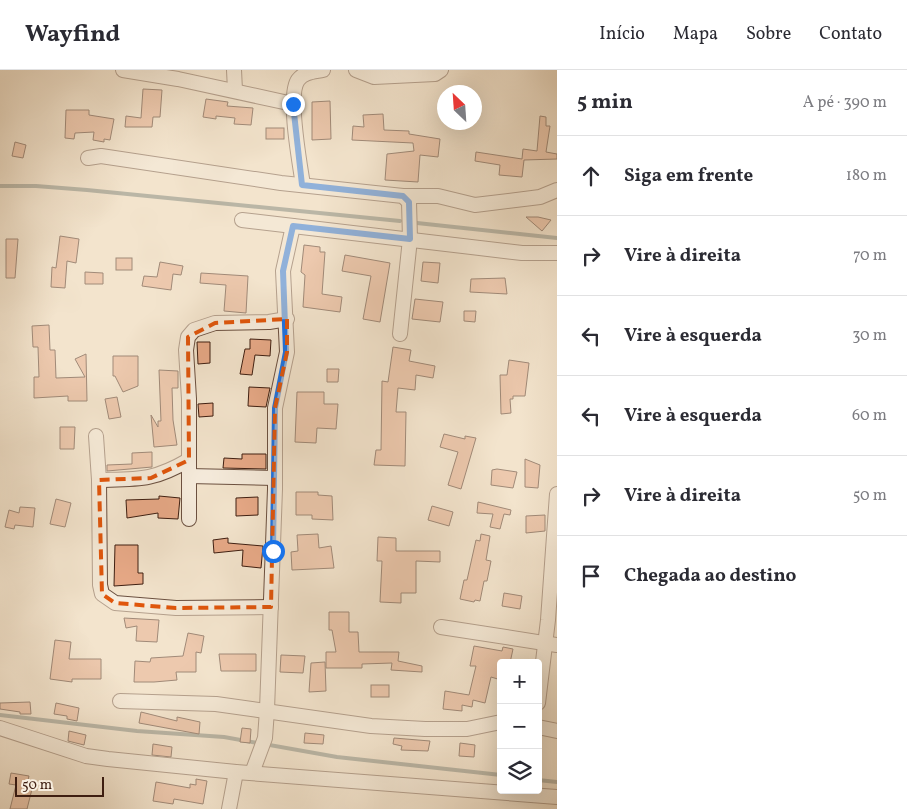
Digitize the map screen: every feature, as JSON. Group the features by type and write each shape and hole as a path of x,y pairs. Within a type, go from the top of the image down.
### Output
{"street":[{"path":"123,70 236,90 293,104"},
{"path":"234,70 236,90"},
{"path":"302,185 293,104 296,82 304,74 323,70"},
{"path":"356,70 374,77 435,74 441,70"},
{"path":"88,158 101,156 302,185 403,196 438,196 475,205 540,197 557,190"},
{"path":"400,334 410,239 409,202 403,196"},
{"path":"242,220 522,253 557,253"},
{"path":"252,773 264,742 268,710 275,408 286,352 287,319 283,271 293,226"},
{"path":"190,519 186,350 188,337 194,330 215,324 269,322 287,319"},
{"path":"96,436 99,480 100,584 102,594 115,603 176,608 271,607"},
{"path":"99,480 151,478 168,472 189,460"},
{"path":"189,476 274,478"},
{"path":"542,685 551,644 557,494"},
{"path":"441,627 551,644"},
{"path":"120,701 216,704 371,726 467,729 497,723"},
{"path":"0,728 86,756 236,772 497,790"},
{"path":"542,728 557,731"},
{"path":"229,809 236,772"},
{"path":"528,809 529,794"},
{"path":"540,794 557,797"}],"highlighted area":[{"path":"287,319 287,352 275,408 271,607 176,608 115,603 102,594 99,480 151,478 189,460 188,337 215,323"}],"building":[{"path":"143,89 162,90 160,117 153,117 152,127 125,127 126,116 141,118"},
{"path":"206,99 228,102 227,106 253,108 251,125 234,124 235,118 216,116 216,119 203,117"},
{"path":"330,101 331,139 312,140 312,102"},
{"path":"66,110 89,110 89,115 114,119 110,140 104,139 104,142 93,140 94,132 75,133 74,139 65,138"},
{"path":"383,114 384,130 409,131 409,134 440,139 438,157 420,155 418,182 385,180 387,154 414,151 413,143 352,140 353,126 364,127 363,115"},
{"path":"540,116 546,117 546,126 550,126 546,152 557,154 557,159 524,160 522,177 499,175 500,165 475,161 476,152 522,159 523,149 537,151"},
{"path":"266,128 284,128 284,139 266,139"},
{"path":"15,142 26,145 23,158 12,156"},
{"path":"526,217 538,217 551,220 542,231"},
{"path":"60,236 79,239 76,263 67,261 65,288 51,287 52,267 56,268"},
{"path":"6,239 18,239 15,278 6,278"},
{"path":"304,245 320,247 320,252 325,252 322,294 342,297 340,312 303,307 305,275 301,272"},
{"path":"345,255 390,263 380,322 363,319 371,276 342,271"},
{"path":"116,258 132,258 132,270 116,270"},
{"path":"160,262 183,266 181,275 173,274 171,290 142,286 144,276 157,277"},
{"path":"423,262 440,263 438,283 421,281"},
{"path":"85,272 103,273 103,284 85,284"},
{"path":"201,273 248,276 246,313 224,311 226,285 200,283"},
{"path":"505,278 507,294 470,292 471,279"},
{"path":"415,299 443,302 440,322 412,319"},
{"path":"464,311 476,311 475,322 464,321"},
{"path":"49,325 50,350 55,350 56,378 85,377 75,359 86,354 87,401 68,401 68,396 34,398 34,377 39,377 38,347 33,347 32,326"},
{"path":"250,339 271,340 270,356 255,355 252,375 240,374 245,349 250,349"},
{"path":"197,342 210,342 210,363 198,364"},
{"path":"393,347 411,350 409,361 435,366 433,378 416,375 415,390 398,388 396,412 406,412 405,466 374,465 376,450 381,450 382,381 388,382"},
{"path":"113,356 138,356 138,386 123,392 115,376 113,376"},
{"path":"509,360 529,363 525,396 513,396 513,399 510,399 511,413 501,414 500,375 507,375"},
{"path":"327,369 339,369 338,382 327,382"},
{"path":"159,370 178,371 178,388 172,388 173,420 177,445 154,447 151,415 158,427 158,421 161,421"},
{"path":"249,387 270,388 266,407 248,406"},
{"path":"297,392 324,392 324,404 338,404 336,429 317,428 316,443 295,442"},
{"path":"117,397 121,417 109,419 105,399"},
{"path":"213,403 213,416 199,417 198,404"},
{"path":"60,427 75,427 74,449 60,449"},
{"path":"444,434 465,439 465,436 476,438 461,489 448,485 458,452 440,447"},
{"path":"152,452 152,467 107,471 107,465 132,464 132,453"},
{"path":"242,454 266,454 266,469 223,468 224,458 242,459"},
{"path":"525,459 540,465 538,488 525,487"},
{"path":"492,470 517,472 513,488 491,485"},
{"path":"296,492 318,492 318,495 332,496 333,520 312,519 312,515 296,515"},
{"path":"159,496 180,498 178,519 158,518 158,513 127,518 126,500 159,499"},
{"path":"258,497 258,515 236,516 236,498"},
{"path":"56,499 71,503 65,527 50,524"},
{"path":"478,502 511,510 510,515 504,514 500,529 490,527 493,514 477,513"},
{"path":"432,506 453,512 449,526 428,520"},
{"path":"20,507 35,508 33,527 15,525 14,529 5,527 9,510 19,513"},
{"path":"545,515 545,531 526,533 526,516"},
{"path":"318,534 319,548 331,546 334,568 292,570 291,552 298,551 297,535"},
{"path":"481,534 490,536 486,560 491,561 480,601 475,600 474,602 460,599 464,580 467,580 476,540 480,541"},
{"path":"378,537 396,538 396,551 440,551 440,562 416,561 416,593 401,593 401,603 380,602 382,561 377,561"},
{"path":"228,538 228,543 263,546 261,568 242,566 243,550 214,553 213,540"},
{"path":"115,545 138,545 138,573 143,573 143,584 114,586"},
{"path":"504,593 522,596 520,609 502,606"},
{"path":"329,612 349,612 349,632 358,632 359,652 399,652 398,661 422,666 422,672 391,670 392,663 362,664 362,668 326,668 326,652 336,652 332,630 329,630"},
{"path":"124,618 159,620 157,642 136,641 137,626 126,628"},
{"path":"188,633 204,636 201,653 196,652 196,672 176,672 177,680 134,682 135,661 150,662 151,658 183,656"},
{"path":"55,640 71,642 69,659 101,659 101,679 72,679 72,682 50,679"},
{"path":"474,646 502,651 503,647 513,649 511,659 497,659 497,679 491,677 485,703 473,700 472,707 462,705 462,711 443,709 445,691 469,695 476,666 470,666"},
{"path":"219,654 256,654 256,671 221,671"},
{"path":"281,655 305,656 303,673 280,672"},
{"path":"325,662 326,691 309,692 311,663"},
{"path":"371,685 389,685 389,697 371,697"},
{"path":"30,702 31,714 20,714 20,712 0,709 0,703"},
{"path":"56,703 79,708 77,721 67,719 67,716 54,714"},
{"path":"141,712 177,721 177,717 200,722 199,734 139,723"},
{"path":"242,728 251,729 250,743 240,742"},
{"path":"69,731 86,735 84,745 68,741"},
{"path":"305,733 324,735 323,744 304,743"},
{"path":"394,738 430,741 428,751 401,750 402,746 393,744"},
{"path":"460,743 475,745 474,757 459,756"},
{"path":"153,744 172,747 171,757 152,755"},
{"path":"11,773 29,776 28,780 34,781 27,809 10,809 16,785 9,784"},
{"path":"196,779 207,781 203,804 174,799 173,804 153,801 156,782 190,788 190,784 196,785"}],"waterway":[{"path":"0,186 36,186 87,190 400,221"},
{"path":"417,223 557,238"},
{"path":"0,715 137,731 224,737 337,757 497,775"},
{"path":"542,780 557,782"}],"route":[{"path":"273,551 275,489 273,442 275,408 278,388 284,369 287,335 283,271 293,226 410,239 409,202 403,196 302,185 293,104"}]}
